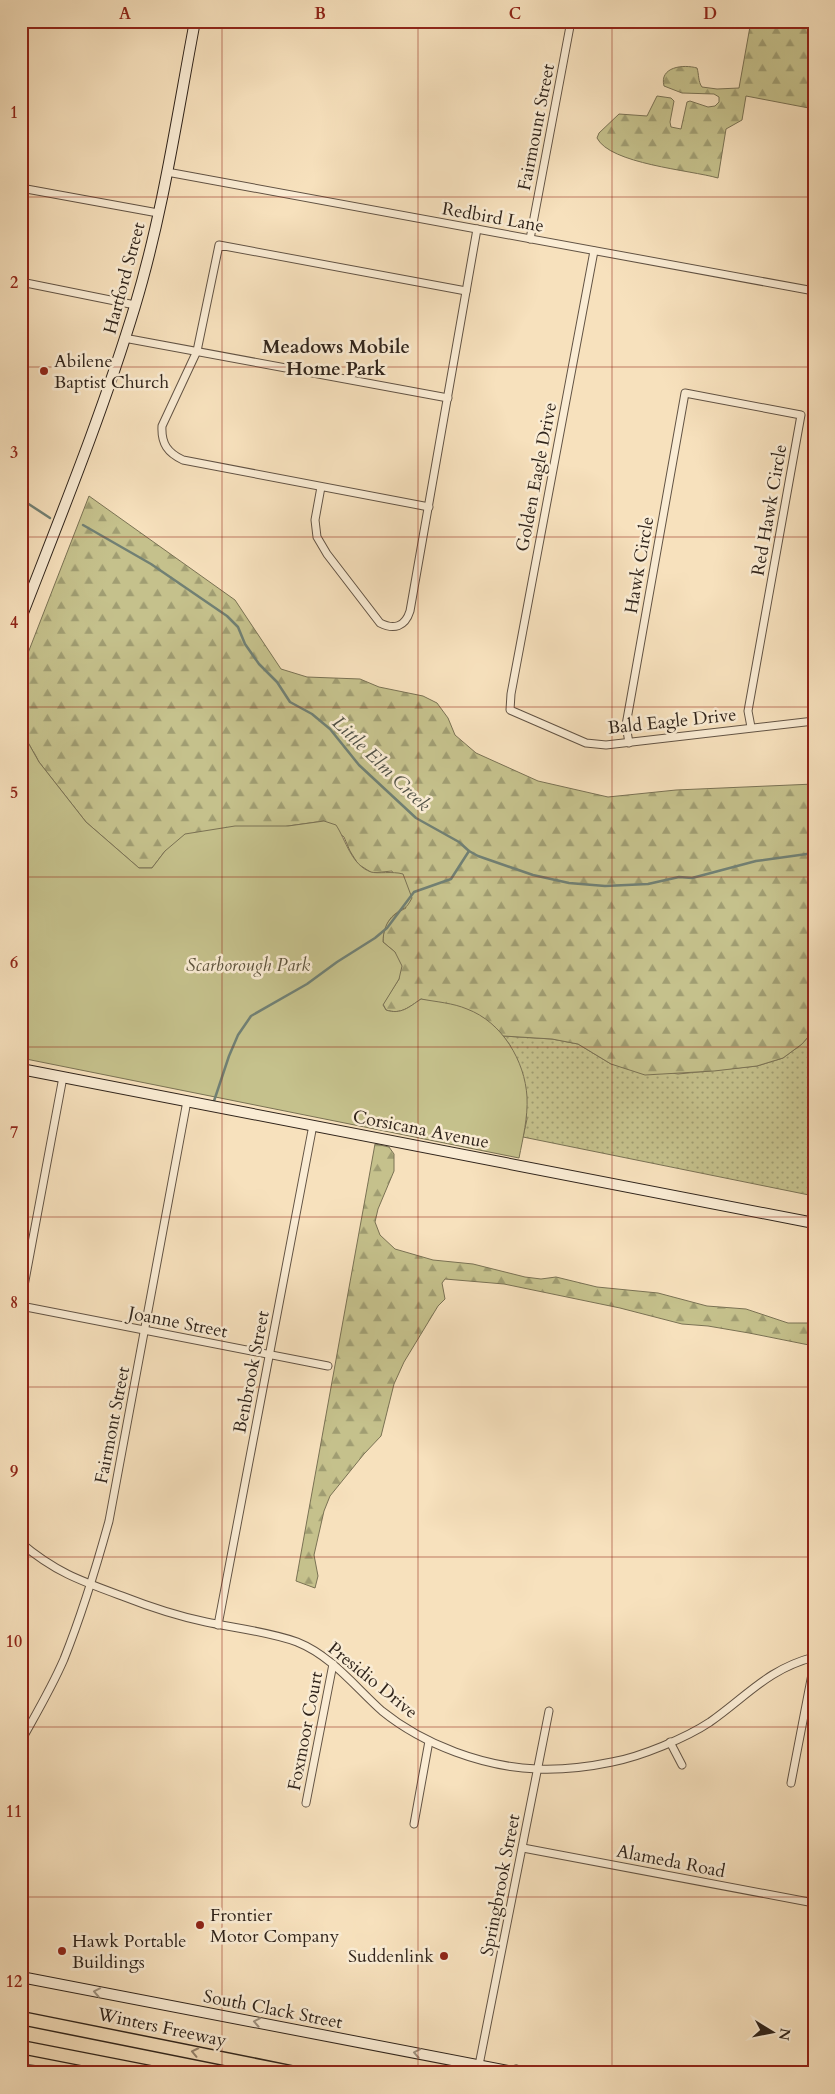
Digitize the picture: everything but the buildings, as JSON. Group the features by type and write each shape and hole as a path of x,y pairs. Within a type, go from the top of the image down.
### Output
{"highway":[{"name":"Winters Freeway","path":"21,2018 294,2073"},
{"path":"21,2047 154,2073"},
{"path":"21,2071 39,2073"}],"street":[{"name":"Hartford Street","path":"21,618 102,402 135,305 167,172 195,21"},
{"name":"Fairmount Street","path":"530,238 571,21"},
{"name":"Redbird Lane","path":"167,172 814,291"},
{"path":"21,188 158,213"},
{"path":"322,487 315,520 317,537 327,554 380,623 388,627 396,627 408,618 477,229"},
{"path":"428,507 183,460 169,451 161,438 162,426 197,351 220,245 466,291"},
{"name":"Golden Eagle Drive","path":"510,710 511,694 594,251"},
{"path":"21,282 135,305"},
{"path":"124,338 448,398"},
{"name":"Red Hawk Circle","path":"685,393 801,415 748,711 751,728"},
{"name":"Hawk Circle","path":"629,743 626,725 685,393"},
{"name":"Bald Eagle Drive","path":"510,710 586,743 606,745 814,721"},
{"name":"Corsicana Avenue","path":"21,1069 814,1223"},
{"path":"21,1302 63,1077"},
{"name":"Fairmont Street","path":"21,1740 46,1697 64,1660 91,1585 109,1521 187,1101"},
{"name":"Benbrook Street","path":"218,1625 312,1125"},
{"name":"Joanne Street","path":"21,1306 328,1366"},
{"name":"Presidio Drive","path":"21,1543 40,1560 65,1574 164,1612 297,1642 333,1664 384,1712 429,1741 489,1761 537,1769 569,1768 614,1762 670,1742 701,1728 761,1681 779,1670 792,1663 814,1657"},
{"path":"791,1784 814,1657"},
{"name":"Foxmoor Court","path":"306,1803 333,1664"},
{"name":"Springbrook Street","path":"479,2065 549,1711"},
{"path":"414,1824 429,1741"},
{"path":"670,1742 682,1765"},
{"name":"Alameda Road","path":"523,1848 814,1903"},
{"name":"South Clack Street","path":"21,1977 518,2073"}],"green space":[{"path":"751,21 814,23 814,109 746,96 742,120 726,129 718,178 634,160 605,147 597,138 599,133 619,114 647,116 657,96 671,98 674,101 670,122 671,127 681,129 687,102 690,101 708,107 715,106 719,102 719,97 714,94 682,93 664,86 663,80 665,75 673,68 685,66 697,68 702,87 717,89 739,88"},
{"path":"89,496 235,600 281,669 307,677 360,679 379,687 423,696 437,703 448,718 455,735 476,753 538,781 608,797 676,790 814,784 814,1030 802,1044 783,1058 757,1066 714,1071 645,1075 611,1064 578,1044 552,1039 503,1036 482,1017 421,999 401,1011 386,1010 383,1004 399,979 395,952 383,942 384,930 388,921 406,908 392,871 372,873 358,864 344,837 324,821 288,826 165,851 152,868 139,868 86,822 39,762 21,730 21,671"},
{"name":"Scarborough Park","path":"21,730 39,762 86,822 139,868 152,868 165,851 185,834 235,826 288,826 324,821 336,825 350,852 364,869 374,873 403,874 412,898 406,907 395,914 387,923 383,942 395,952 402,966 399,979 383,1005 386,1010 396,1012 409,1007 421,999 456,1005 480,1015 501,1033 516,1057 525,1083 527,1112 519,1158 21,1058"},
{"path":"814,1030 814,1196 523,1137 527,1119 510,1045 503,1036 552,1039 578,1044 611,1064 678,1074 757,1066 783,1058 802,1044"},
{"path":"375,1144 389,1147 394,1154 394,1171 378,1209 375,1222 380,1235 395,1249 433,1260 473,1264 525,1277 541,1279 556,1277 597,1287 658,1293 707,1306 746,1309 788,1323 814,1323 814,1346 708,1326 682,1324 620,1308 504,1284 445,1279 442,1283 445,1299 438,1306 404,1362 394,1384 381,1436 330,1496 324,1511 314,1555 318,1576 315,1588 296,1581"}],"waterway":[{"name":"Little Elm Creek","path":"21,499 50,518"},
{"name":"Little Elm Creek","path":"83,525 151,564 227,616 238,627 245,644 259,664 277,682 290,702 312,714 330,729 359,765 416,818 459,842 478,856 533,875 569,883 605,886 648,884 679,877 692,878 756,861 814,853"},
{"path":"213,1104 238,1035 251,1016 307,984 375,938 387,928 414,892 451,879 469,851"}],"place":[{"name":"Abilene Baptist Church","path":"44,371"},
{"name":"Frontier Motor Company","path":"200,1925"},
{"name":"Hawk Portable Buildings","path":"62,1951"},
{"name":"Suddenlink","path":"444,1956"}],"district":[{"name":"Meadows Mobile Home Park","path":"336,357"}]}
